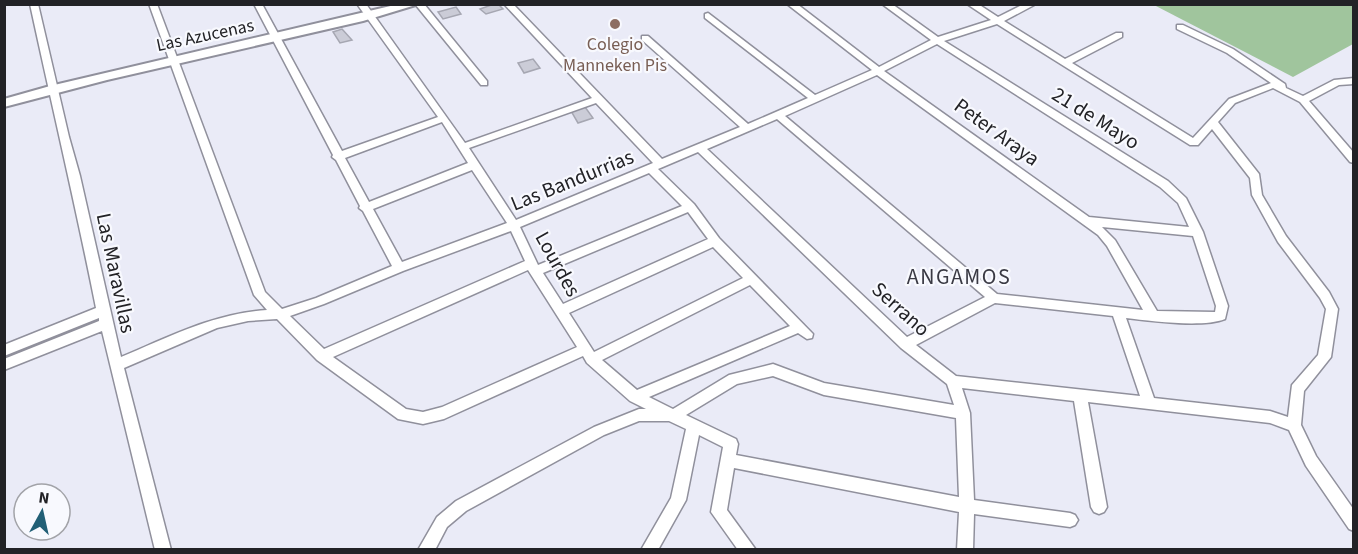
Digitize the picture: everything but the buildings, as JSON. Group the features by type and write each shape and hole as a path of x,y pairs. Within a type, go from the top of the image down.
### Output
{"street":[{"name":"Las Maravillas","path":"34,4 52,89 75,176 105,317 163,549"},
{"path":"153,4 172,60 223,189 260,295 321,356 403,415 423,418 444,413 589,354 751,279"},
{"path":"258,4 337,157 399,268"},
{"name":"Lourdes","path":"361,4 463,147 513,225 532,268 589,354 635,397 731,444 729,460"},
{"name":"Las Azucenas","path":"4,103 172,60 370,17 414,4"},
{"path":"419,4 484,83"},
{"path":"508,4 597,99 690,207 715,241 803,330 635,397"},
{"name":"Peter Araya","path":"791,4 878,71 1087,221 1112,243 1153,316"},
{"name":"21 de Mayo","path":"886,4 937,40 1164,184 1182,201 1197,232 1222,306 1221,315 1214,318 1153,316"},
{"path":"971,4 1194,143 1214,124 1232,101 1273,86 1303,100"},
{"name":"Las Bandurrias","path":"117,365 215,323 248,316 281,314 320,301 513,225 778,115 878,71 937,40 996,21 1032,4"},
{"path":"708,16 813,98"},
{"path":"1180,27 1230,51 1303,100 1353,160"},
{"path":"1064,63 1119,35"},
{"path":"645,38 747,128"},
{"path":"1303,100 1337,82 1353,81"},
{"path":"463,147 597,99"},
{"path":"778,115 994,298 1153,316"},
{"path":"337,157 444,118"},
{"path":"1214,124 1255,177 1257,195 1282,239 1325,295 1332,309 1324,357 1297,389 1294,425 1311,461 1353,524"},
{"name":"Serrano","path":"700,148 906,344 953,381"},
{"path":"366,208 474,165"},
{"path":"321,356 532,268 690,207"},
{"path":"1087,221 1197,232"},
{"path":"560,311 715,241"},
{"path":"906,344 994,298"},
{"path":"1118,313 1149,404"},
{"path":"4,351 105,317"},
{"path":"4,365 105,317"},
{"path":"426,549 442,522 461,506 599,431 639,415 675,415 734,379 773,370 824,388 963,413"},
{"path":"965,549 967,506 963,413 953,381 1270,417 1294,425"},
{"path":"1080,395 1099,507"},
{"path":"649,549 678,500 694,425"},
{"path":"748,549 719,512 729,460 967,506 1070,520"}],"green space":[{"path":"1154,5 1353,5 1353,44 1293,77"}],"place":[{"name":"Colegio Manneken Pis","path":"615,24"}],"district":[{"name":"ANGAMOS","path":"959,276"}]}
